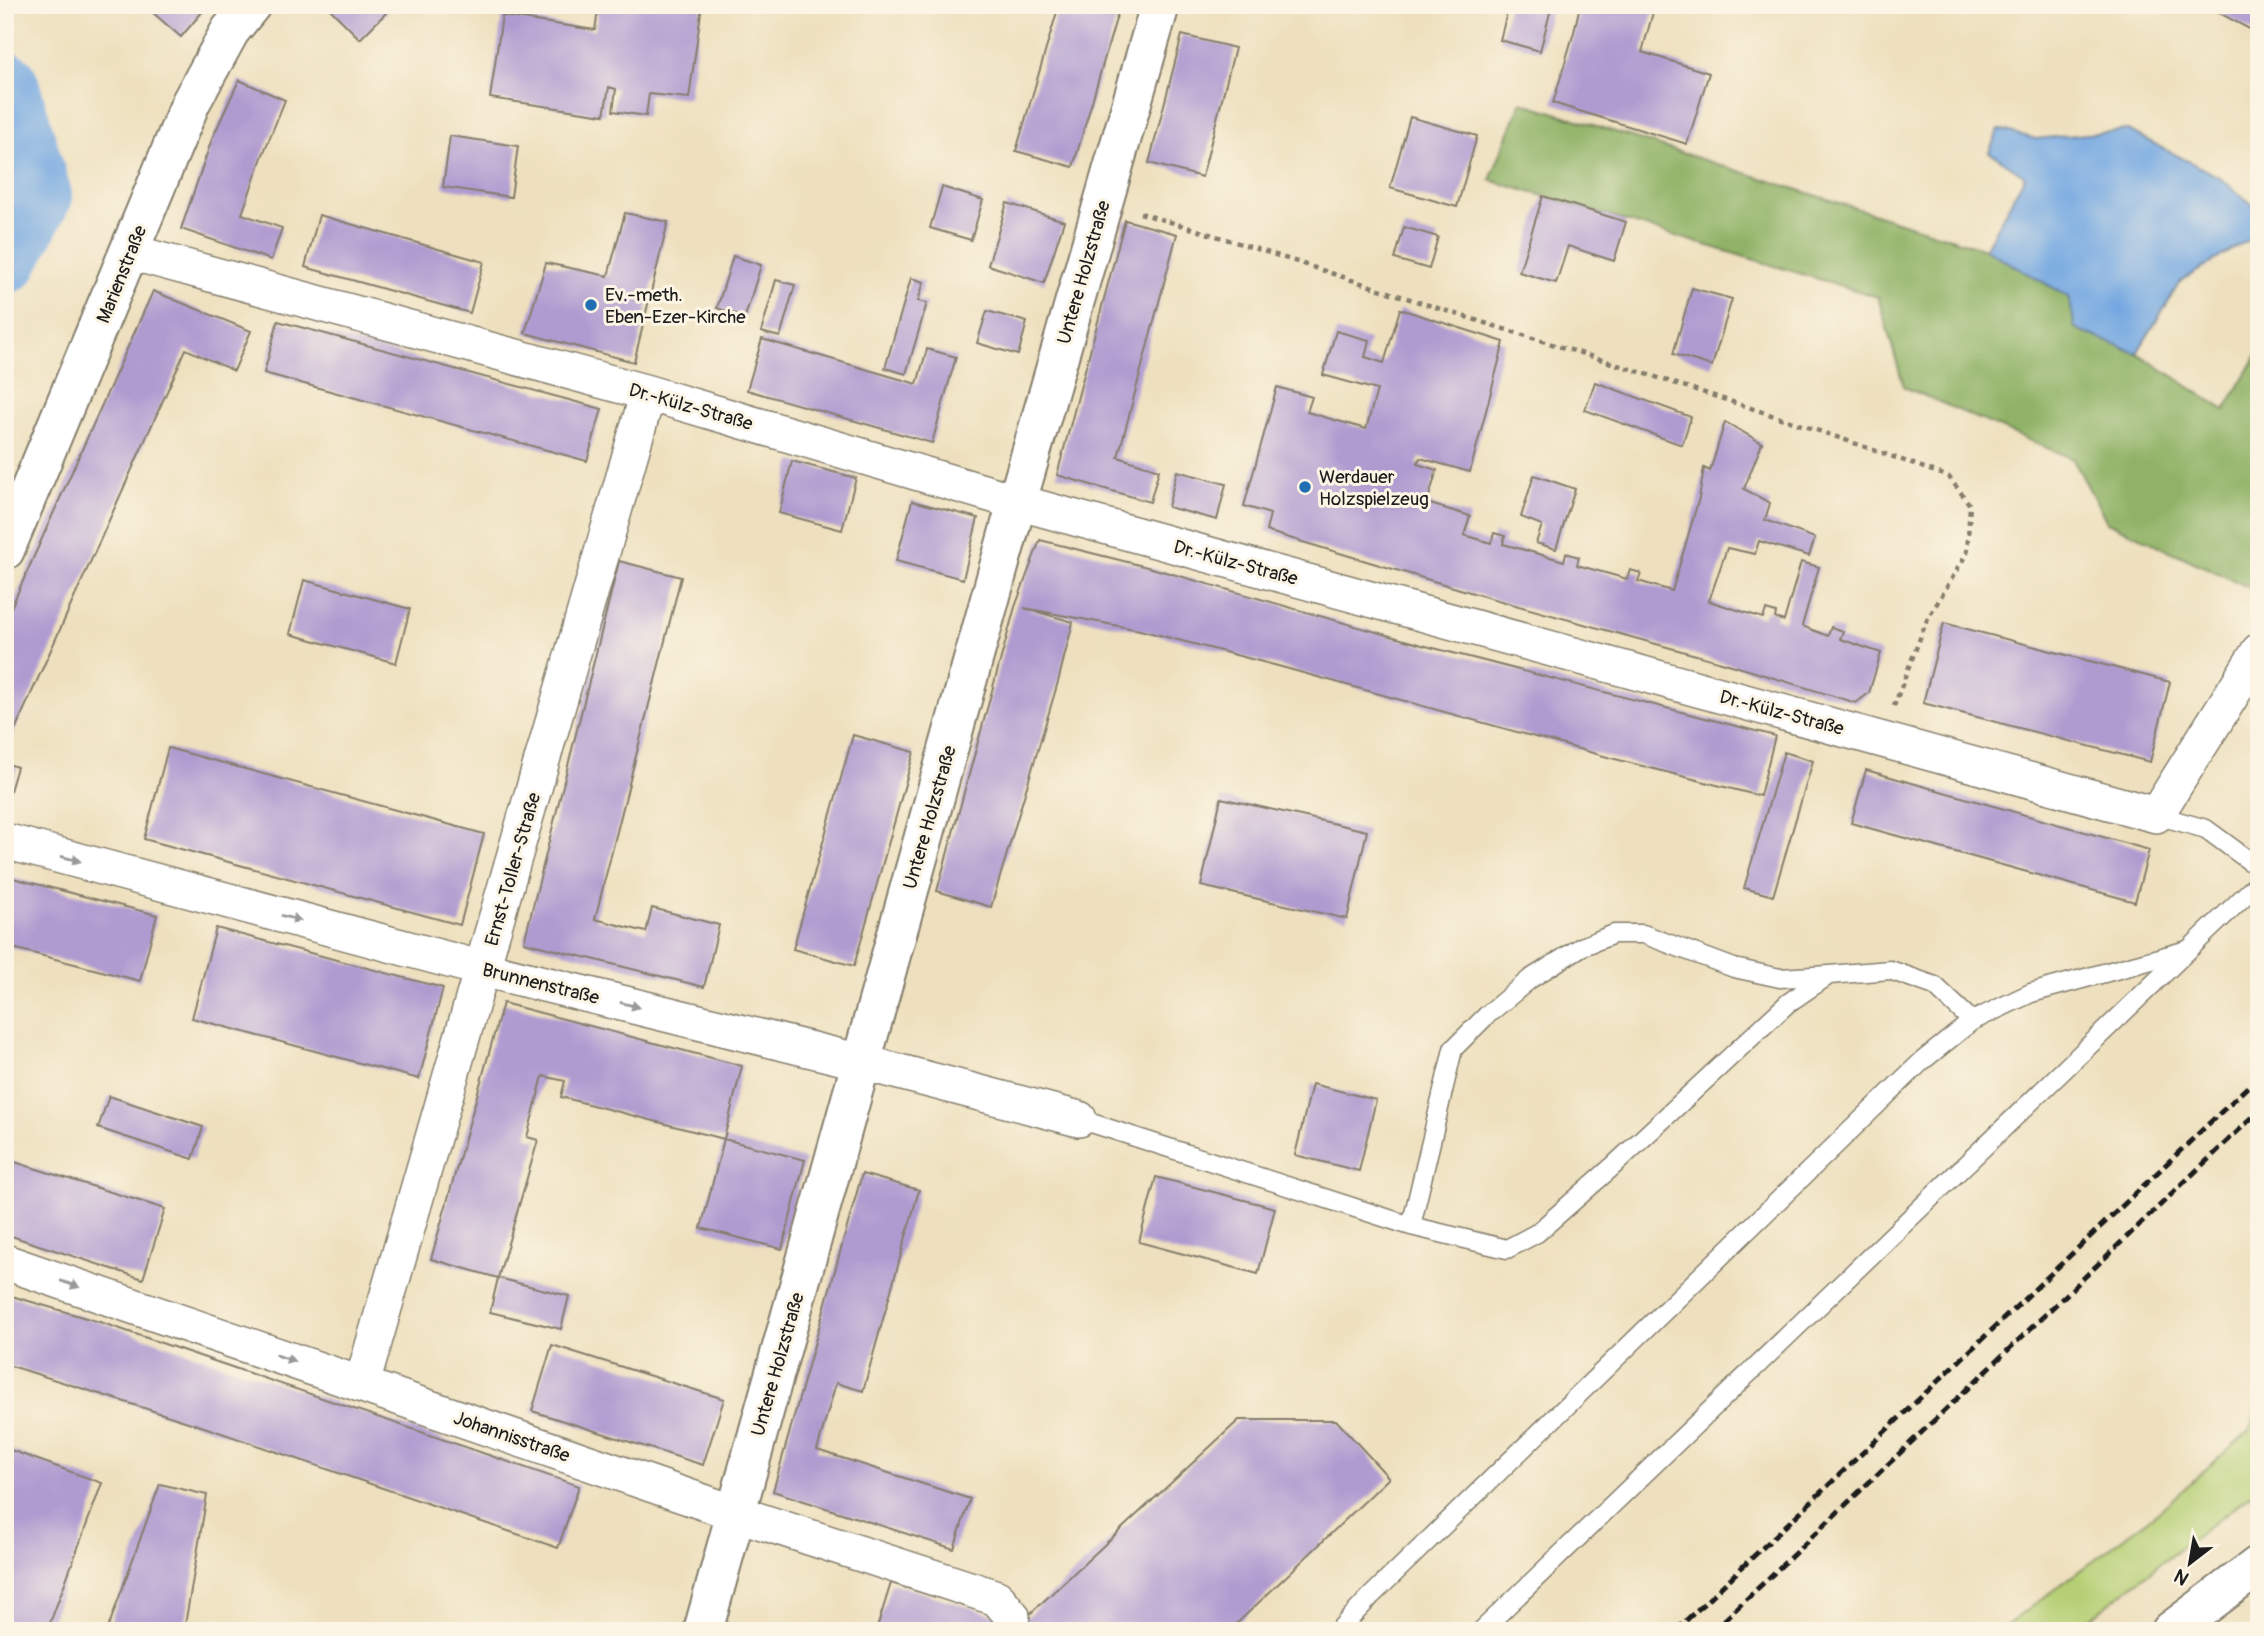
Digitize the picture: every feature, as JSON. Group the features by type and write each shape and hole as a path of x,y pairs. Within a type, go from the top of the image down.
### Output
{"street":[{"name":"Marienstraße","path":"7,542 191,102 230,31 251,5"},
{"name":"Untere Holzstraße","path":"703,1631 1017,502 1160,5"},
{"name":"Dr.-Külz-Straße","path":"130,253 648,393 1017,502 2156,816"},
{"name":"Ernst-Toller-Straße","path":"362,1384 648,393"},
{"path":"2156,816 2259,651"},
{"name":"Brunnenstraße","path":"5,841 483,969 1079,1119"},
{"name":"Johannisstraße","path":"5,1262 735,1513 997,1598 1012,1616"},
{"path":"2171,1631 2259,1565"}],"lane":[{"path":"2156,816 2206,829 2259,868"},
{"path":"1481,1631 2259,881"},
{"path":"1411,1226 1453,1049 1487,1014 1530,979 1581,947 1614,934 1643,934 1734,968 1780,978 1890,970 1934,986 1972,1021"},
{"path":"1338,1631 1911,1072 1972,1021 2031,993 2188,950"},
{"path":"1079,1119 1411,1226 1507,1249 1537,1233 1788,1003 1829,975"}],"path":[{"path":"1148,215 1216,234 1717,396 1949,477 1970,505 1967,553 1927,620 1896,698 1885,741"}],"green space":[{"path":"1521,102 1985,249 2069,297 2076,329 2137,353 2225,410 2259,352 2259,592 2107,522 2073,459 1904,387 1878,297 1490,180"},
{"path":"2259,1402 2259,1488 2073,1631 1999,1631 2159,1511 2250,1430"}],"water":[{"path":"1999,129 2036,139 2128,130 2219,177 2259,210 2259,233 2180,282 2137,353 2075,329 2069,297 1985,249 2025,176 1989,152"}],"building":[{"path":"144,5 208,5 181,37"},
{"path":"326,5 394,5 360,39"},
{"path":"599,5 702,5 689,98 649,94 646,116 613,111 616,89 609,87 604,115 490,98 502,16 595,30"},
{"path":"1059,5 1120,5 1073,167 1016,151"},
{"path":"1509,5 1552,5 1540,51 1500,40"},
{"path":"1580,5 1655,5 1642,52 1709,73 1687,144 1553,103"},
{"path":"2206,5 2259,5 2259,34 2221,14"},
{"path":"1182,35 1235,48 1202,177 1149,163"},
{"path":"239,80 285,100 242,214 282,228 271,260 181,229 212,139"},
{"path":"1410,117 1477,136 1457,207 1390,188"},
{"path":"450,136 518,146 511,197 443,187"},
{"path":"942,187 983,200 971,240 930,228"},
{"path":"1543,196 1626,222 1614,261 1568,246 1556,283 1519,272"},
{"path":"1007,203 1064,221 1044,283 988,265"},
{"name":"Ev.-meth. Eben-Ezer-Kirche","path":"625,213 668,222 634,362 525,333 546,263 608,276"},
{"path":"319,215 484,262 470,313 305,267"},
{"path":"1125,220 1177,234 1118,457 1159,470 1150,502 1057,475"},
{"path":"1404,227 1438,237 1429,269 1395,259"},
{"path":"733,256 761,265 745,317 717,308"},
{"path":"911,278 924,282 918,301 927,303 906,374 885,368"},
{"path":"776,280 795,285 780,337 761,332"},
{"path":"1692,288 1732,299 1712,366 1673,354"},
{"path":"153,291 251,331 234,371 186,349 5,752 5,621"},
{"path":"1400,309 1504,342 1470,472 1420,458 1417,464 1437,470 1427,503 1470,516 1464,535 1491,543 1494,533 1505,536 1503,544 1564,561 1566,553 1579,557 1577,565 1627,579 1630,570 1641,573 1638,581 1672,591 1699,498 1704,468 1710,471 1725,422 1762,443 1744,489 1770,503 1765,520 1815,538 1809,556 1759,541 1755,554 1727,548 1709,601 1763,618 1766,610 1776,613 1775,618 1784,621 1801,562 1819,567 1802,626 1828,636 1831,627 1843,631 1840,639 1881,653 1869,693 1856,703 1266,531 1270,514 1244,506 1277,387 1312,397 1307,412 1366,429 1377,390 1323,375 1336,331 1369,340 1365,357 1384,363"},
{"path":"987,311 1027,322 1018,355 977,343"},
{"path":"278,321 602,409 587,461 264,373"},
{"path":"762,339 917,384 927,349 956,357 932,443 747,390"},
{"path":"1595,382 1691,417 1682,445 1585,410"},
{"path":"792,461 856,478 842,530 779,513"},
{"path":"1177,471 1226,484 1217,520 1168,507"},
{"path":"1534,475 1575,489 1556,549 1536,543 1542,525 1521,517"},
{"path":"912,501 978,518 963,579 896,561"},
{"path":"1040,540 1155,569 1422,645 1775,736 1760,796 1140,630 1024,608 1073,622 1058,682 991,907 937,891 1015,607"},
{"path":"619,561 681,577 595,919 646,932 652,908 719,925 704,987 524,942"},
{"path":"304,580 410,609 396,663 290,634"},
{"path":"1944,623 2170,682 2150,762 1923,703"},
{"path":"853,735 914,752 854,966 793,949"},
{"path":"168,748 484,834 460,925 144,839"},
{"path":"1784,752 1813,761 1773,896 1744,888"},
{"path":"5,763 17,767 6,805 5,805"},
{"path":"1866,770 2149,850 2135,902 1851,823"},
{"path":"1221,798 1367,831 1347,919 1201,886"},
{"path":"5,876 157,915 140,981 5,946"},
{"path":"216,928 443,988 419,1079 192,1018"},
{"path":"503,1003 742,1066 724,1139 561,1097 565,1081 543,1076 527,1137 538,1140 498,1278 431,1259"},
{"path":"1312,1084 1376,1100 1359,1171 1295,1155"},
{"path":"109,1096 203,1127 193,1159 98,1128"},
{"path":"724,1139 805,1160 782,1249 701,1228"},
{"path":"5,1159 165,1209 143,1279 5,1234"},
{"path":"862,1174 919,1190 863,1391 836,1383 817,1450 970,1499 954,1549 773,1491"},
{"path":"1156,1177 1275,1208 1258,1274 1139,1242"},
{"path":"498,1278 569,1296 561,1329 490,1312"},
{"path":"5,1294 103,1323 579,1486 558,1548 207,1428 5,1364"},
{"path":"552,1345 724,1399 703,1465 532,1411"},
{"path":"1239,1420 1336,1420 1389,1478 1229,1631 876,1631 891,1583 1020,1623"},
{"path":"5,1448 102,1483 47,1631 5,1631"},
{"path":"160,1484 207,1495 184,1631 107,1631"}],"waterway":[{"path":"5,85 38,196 5,260"}],"railway":[{"path":"1675,1631 2259,1076"},
{"path":"1713,1631 2259,1111"}],"place":[{"name":"Ev.-meth. Eben-Ezer-Kirche","path":"591,305"},
{"name":"Werdauer Holzspielzeug","path":"1305,487"}]}
